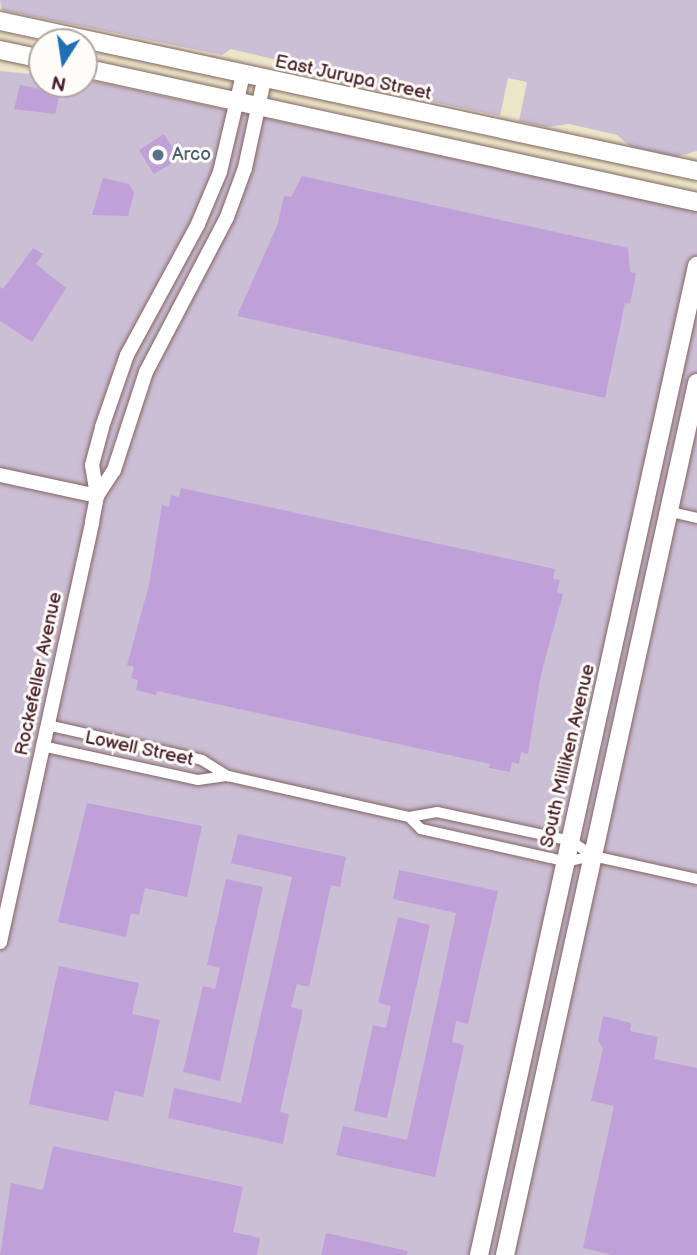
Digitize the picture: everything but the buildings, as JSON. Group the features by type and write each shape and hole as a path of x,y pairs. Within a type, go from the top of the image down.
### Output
{"main road":[{"name":"East Jurupa Street","path":"0,22 697,171"},
{"path":"0,50 28,56"},
{"path":"98,71 697,202"},
{"name":"South Milliken Avenue","path":"479,1255 697,266"},
{"path":"505,1255 697,383"}],"street":[{"name":"Rockefeller Avenue","path":"97,496 92,465 115,387 127,355 210,196 243,75"},
{"name":"Rockefeller Avenue","path":"0,942 97,496 114,470 146,372 227,217 264,80"},
{"path":"0,475 97,496"},
{"path":"667,511 697,518"},
{"name":"Lowell Street","path":"47,724 202,760 228,776 409,817 437,812 571,841 593,856 697,879"},
{"name":"Lowell Street","path":"42,747 198,780 228,776"},
{"name":"Lowell Street","path":"409,817 421,829 566,862 593,856"}],"shaded area":[{"path":"0,0 697,0 697,151 676,157 630,146 617,135 569,124 546,127 519,121 527,82 508,78 500,116 291,72 285,62 231,49 222,55 2,10"},
{"path":"0,71 28,74 28,98 98,98 98,82 697,211 697,1255 0,1255"}],"place":[{"name":"Arco","path":"158,155"}]}
